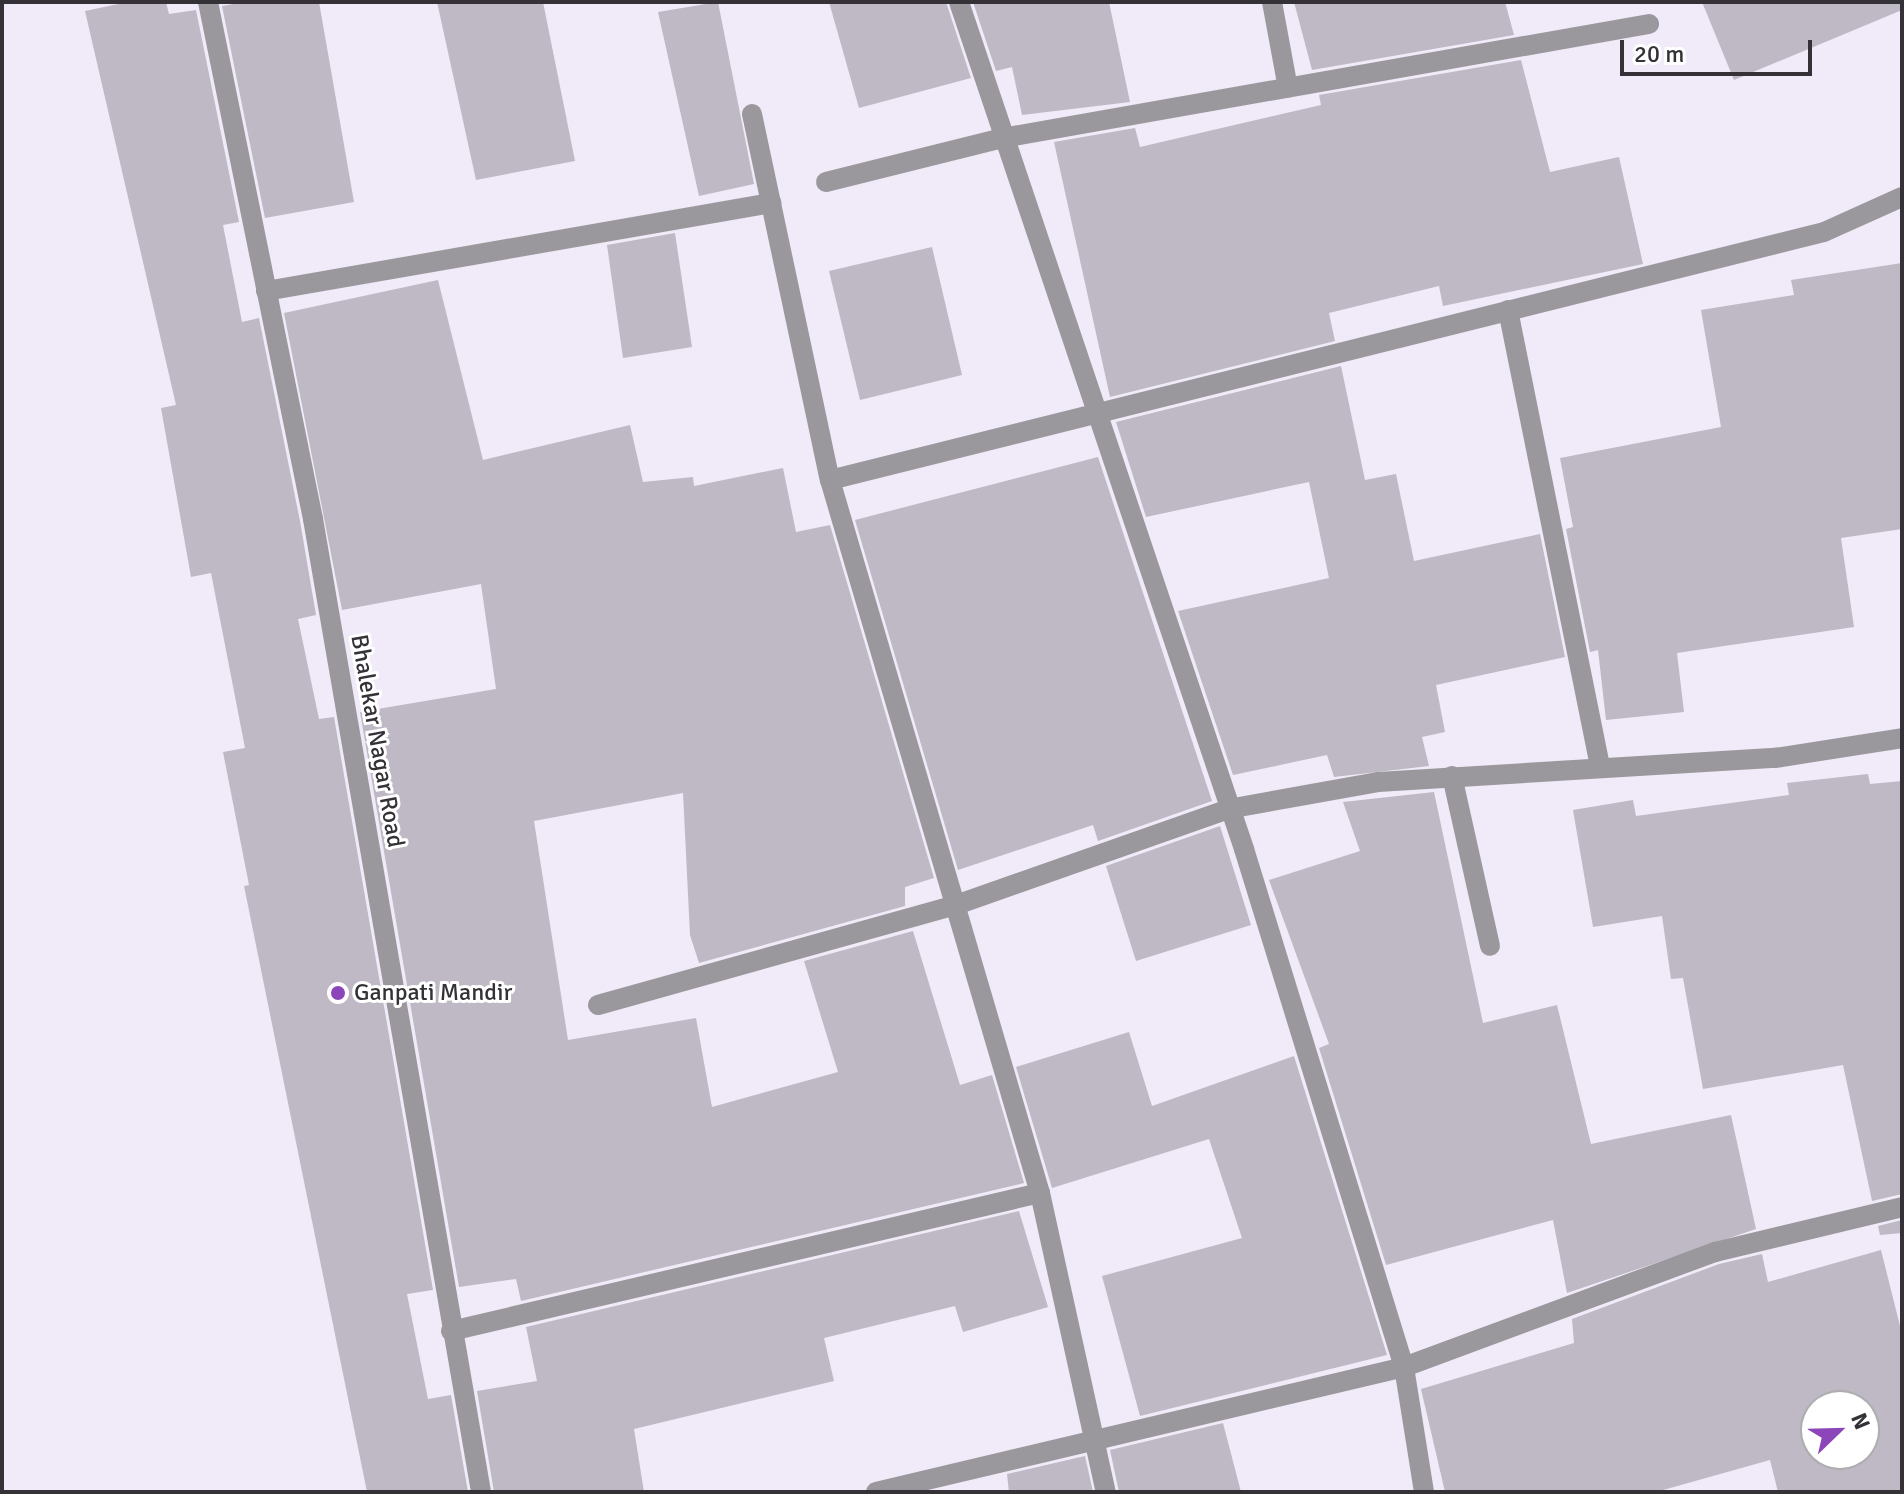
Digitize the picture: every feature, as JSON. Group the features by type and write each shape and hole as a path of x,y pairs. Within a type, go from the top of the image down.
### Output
{"street":[{"name":"Bhalekar Nagar Road","path":"208,2 266,291 481,1492"},
{"path":"959,2 1093,413 1228,809 1404,1367 1424,1492"},
{"path":"1272,2 1288,88"},
{"path":"826,182 1002,138 1649,24"},
{"path":"752,114 830,480 1040,1193 1106,1492"},
{"path":"830,480 1824,232 1902,197"},
{"path":"266,291 771,203"},
{"path":"1508,310 1600,765"},
{"path":"598,1005 956,905 1228,809 1452,776 1600,765 1775,758 1902,738"},
{"path":"1452,776 1490,946"},
{"path":"451,1331 1040,1193"},
{"path":"876,1492 1095,1445 1404,1367 1715,1252 1902,1207"}],"building":[{"path":"128,2 166,2 169,14 196,10 239,222 223,225 242,322 259,318 300,521 316,615 298,619 319,719 334,717 433,1290 407,1294 428,1399 451,1395 468,1492 367,1492 244,886 249,885 223,752 245,748 211,573 191,577 161,408 176,405 85,11"},
{"path":"245,2 319,2 354,202 265,218 222,6"},
{"path":"437,2 543,2 575,161 476,180"},
{"path":"718,2 754,184 699,196 658,12"},
{"path":"829,2 946,2 971,78 859,108"},
{"path":"973,2 1109,2 1130,102 1022,115 1012,67 996,71"},
{"path":"1294,2 1505,2 1514,35 1312,70"},
{"path":"1702,2 1902,2 1902,10 1734,80"},
{"path":"1521,60 1550,172 1619,157 1643,264 1443,306 1439,286 1329,313 1335,341 1110,397 1054,142 1135,128 1140,147 1321,105 1319,95"},
{"path":"675,233 692,347 623,358 607,245"},
{"path":"932,247 962,375 860,400 829,271"},
{"path":"1902,263 1902,529 1841,538 1854,627 1677,653 1684,712 1606,720 1598,650 1590,652 1566,529 1573,527 1560,458 1721,427 1701,310 1794,295 1791,280"},
{"path":"438,280 483,460 630,425 643,482 693,477 694,486 783,468 796,532 830,525 934,878 905,887 905,906 699,963 690,935 683,793 534,821 568,1040 696,1018 712,1107 838,1072 804,961 913,931 960,1085 992,1075 1024,1183 521,1301 516,1279 459,1287 360,712 496,689 481,584 342,610 284,313"},
{"path":"1341,366 1365,480 1396,474 1414,561 1540,534 1565,657 1436,685 1445,732 1422,737 1429,766 1334,777 1327,755 1233,775 1178,611 1329,578 1309,482 1146,517 1116,422"},
{"path":"1098,457 1212,801 1098,841 1093,825 958,870 855,520"},
{"path":"1868,774 1870,784 1902,781 1902,1194 1872,1201 1843,1065 1703,1089 1683,978 1671,979 1662,916 1593,927 1573,810 1633,800 1636,816 1789,795 1787,783"},
{"path":"1434,792 1483,1023 1557,1005 1591,1144 1731,1115 1756,1229 1567,1293 1553,1220 1386,1265 1319,1048 1329,1044 1269,880 1360,851 1343,802"},
{"path":"1220,826 1251,925 1136,961 1106,866"},
{"path":"1129,1032 1152,1106 1294,1056 1387,1355 1140,1416 1102,1276 1242,1238 1209,1139 1052,1188 1016,1067"},
{"path":"1019,1211 1048,1307 963,1332 955,1306 824,1338 834,1381 634,1429 644,1492 494,1492 477,1391 537,1381 526,1327"},
{"path":"1902,1220 1902,1233 1880,1235 1878,1226"},
{"path":"1881,1250 1902,1334 1902,1492 1778,1492 1770,1460 1656,1492 1445,1492 1421,1389 1574,1343 1572,1319 1719,1264 1762,1254 1768,1282"},
{"path":"1223,1423 1241,1492 1119,1492 1110,1450"},
{"path":"1085,1456 1093,1492 1009,1492 1007,1474"}],"place":[{"name":"Ganpati Mandir","path":"338,993"}]}
